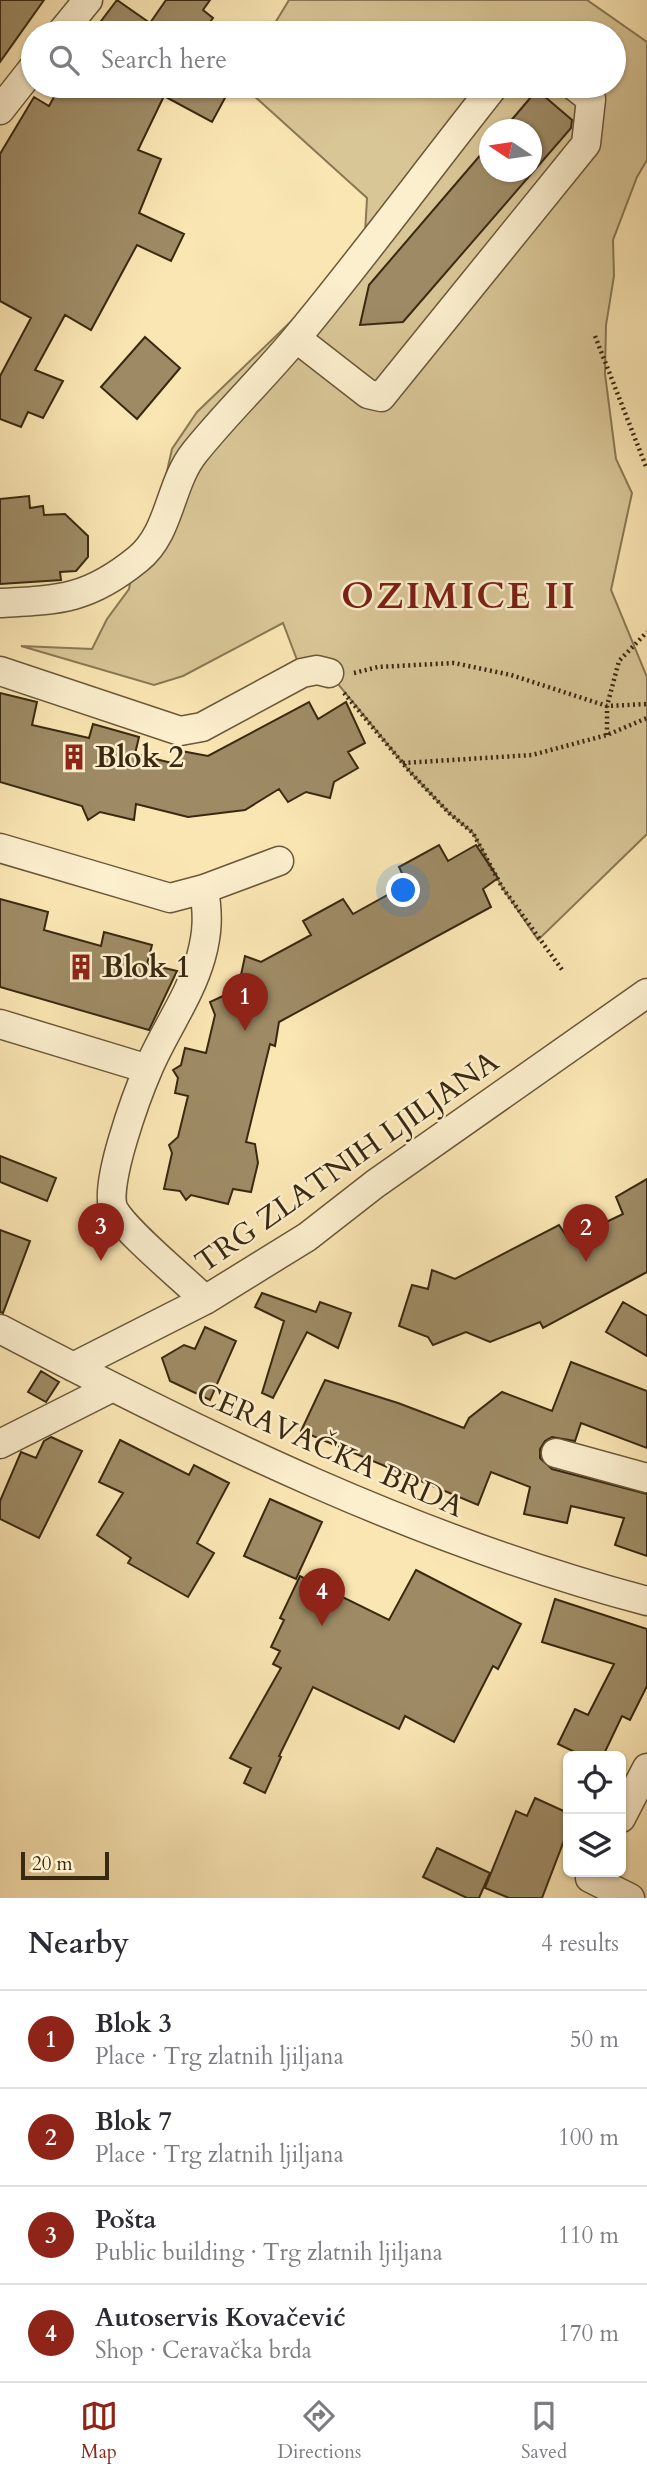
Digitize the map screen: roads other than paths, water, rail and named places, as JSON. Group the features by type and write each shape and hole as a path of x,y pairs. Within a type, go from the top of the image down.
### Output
{"street":[{"path":"71,21 88,0"},
{"path":"0,110 21,83"},
{"path":"0,603 54,600 83,594 107,582 141,557 158,537 192,455 296,338 485,98"},
{"path":"296,338 368,394 381,397 586,144 590,98"},
{"path":"0,671 180,731 202,727 302,673 317,670 329,673"},
{"path":"0,848 170,898 204,889 279,861"},
{"path":"204,889 209,923 201,959 148,1069 115,1168 113,1209 205,1300"},
{"name":"TRG ZLATNIH LJILJANA","path":"73,1367 205,1300 307,1237 375,1184 647,993"},
{"path":"0,1024 148,1069"},
{"name":"CERAVAČKA BRDA","path":"0,1329 111,1388 304,1479 472,1549 647,1601"},
{"path":"0,1444 111,1388"},
{"path":"556,1453 647,1478"},
{"path":"623,1814 647,1768"},
{"path":"587,1882 630,1898"}],"place":[{"name":"Blok 2","path":"74,757"},
{"name":"Blok 1","path":"81,967"},
{"name":"Blok 3","path":"245,1031"},
{"name":"Pošta","path":"101,1261"},
{"name":"Blok 7","path":"586,1262"},
{"name":"Autoservis Kovačević","path":"322,1626"}],"district":[{"name":"OZIMICE II","path":"459,596"}]}
